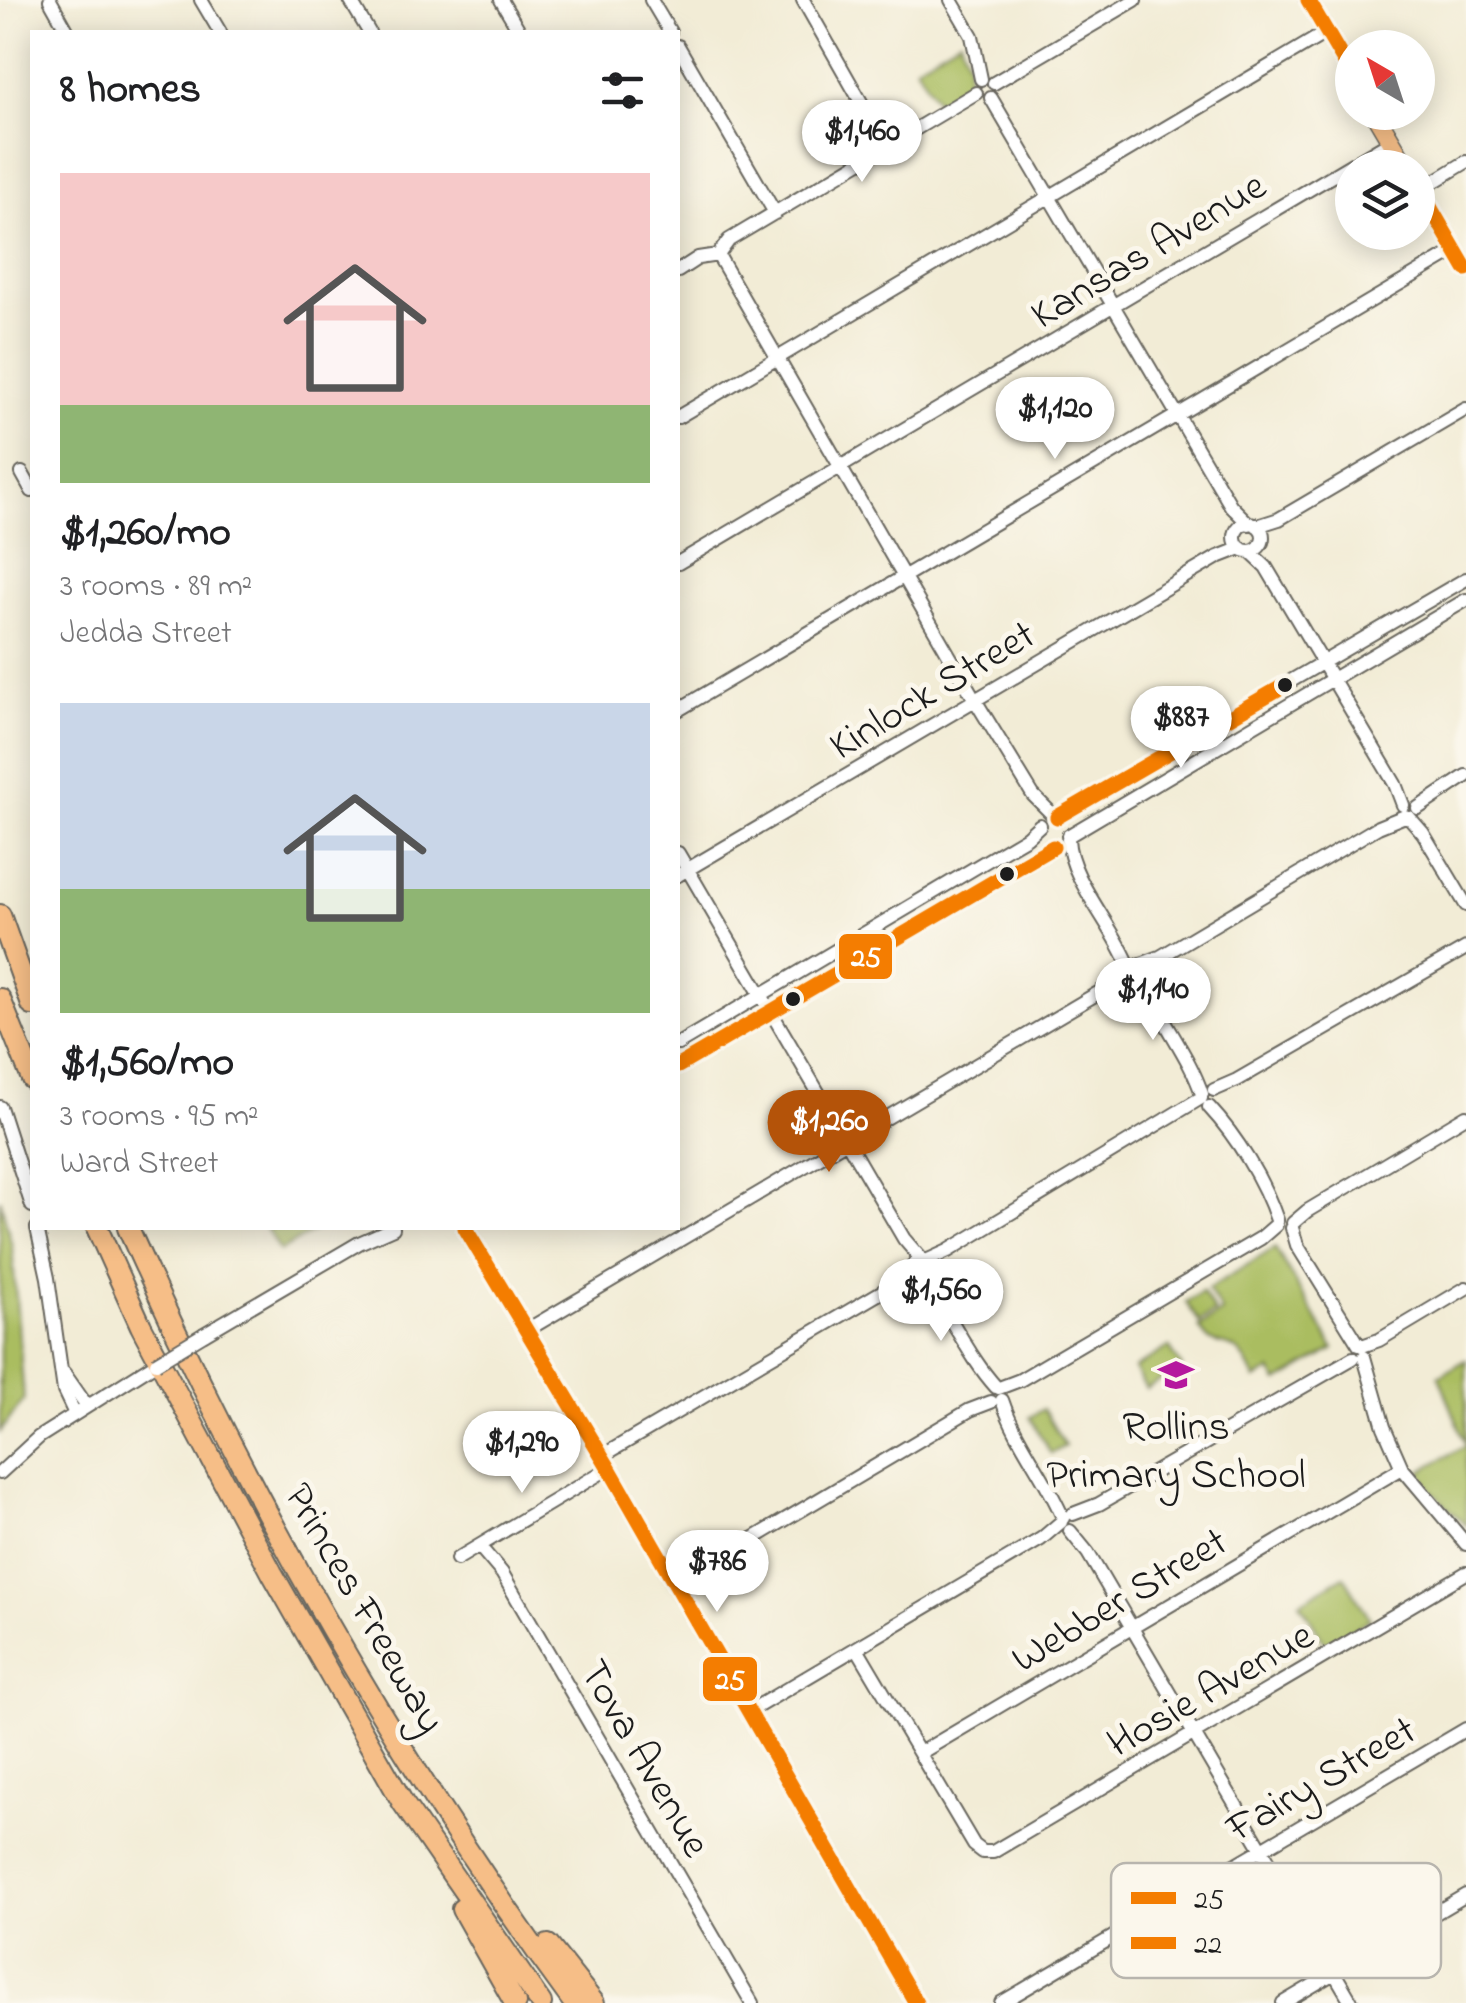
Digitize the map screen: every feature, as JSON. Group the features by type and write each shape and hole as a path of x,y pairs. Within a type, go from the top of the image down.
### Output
{"highway":[{"path":"0,915 30,999"},
{"path":"0,999 30,1074"},
{"name":"Princes Freeway","path":"99,1230 141,1326 272,1573 403,1803 541,2003"},
{"name":"Princes Freeway","path":"129,1230 204,1390 275,1523 440,1809 574,2003"},
{"path":"403,1803 515,2003"},
{"path":"474,1861 594,2003"}],"main road":[{"path":"1308,0 1335,46"},
{"path":"1385,130 1396,150"},
{"path":"1435,216 1466,269"}],"street":[{"path":"50,0 67,30"},
{"path":"201,0 219,30"},
{"path":"350,0 368,30"},
{"path":"502,0 519,30"},
{"path":"651,0 669,30"},
{"path":"802,0 886,146"},
{"path":"951,0 972,36 986,89 1466,905"},
{"path":"1101,0 1110,14"},
{"path":"680,270 698,258 718,256 729,240 1134,0"},
{"path":"680,416 1327,32"},
{"path":"680,49 774,213"},
{"name":"Kansas Avenue","path":"680,562 1391,141"},
{"path":"1435,179 1466,162"},
{"path":"680,709 1455,251"},
{"path":"718,256 975,700 1033,795 1056,816 1068,837 1073,864"},
{"name":"Kinlock Street","path":"682,872 1466,409"},
{"path":"22,473 30,487"},
{"path":"680,1043 1027,837 1046,817 1056,816 1466,579"},
{"path":"680,1065 1030,858 1063,847 1068,837 1466,600"},
{"path":"527,1330 1466,776"},
{"path":"1033,795 1043,837 1073,864 1347,1330 1402,1468 1466,1544"},
{"path":"682,872 761,995 1270,1863"},
{"path":"457,1559 605,1462 948,1251 1463,948"},
{"path":"0,1106 30,1200"},
{"path":"675,1585 1466,1116"},
{"path":"37,1230 64,1394 75,1414"},
{"path":"0,1473 24,1448 75,1414 377,1230"},
{"path":"359,1243 388,1230"},
{"path":"468,1230 916,2003"},
{"path":"748,1712 1466,1288"},
{"path":"63,1371 88,1406"},
{"name":"Webber Street","path":"920,1753 1402,1468"},
{"name":"Tova Avenue","path":"480,1547 502,1573 752,2003"},
{"name":"Hosie Avenue","path":"920,1753 974,1845 983,1852 993,1852 1466,1574"},
{"path":"857,1648 920,1753"},
{"name":"Fairy Street","path":"1236,1863 1466,1729"},
{"path":"1441,1910 1466,1895"},
{"name":"Fairy Street","path":"1001,2003 1111,1937"},
{"path":"1283,2003 1326,1978"},
{"path":"1337,1978 1352,2003"}],"green space":[{"path":"960,39 968,63 967,87 938,104 916,66"},
{"path":"0,1198 12,1246 24,1400 0,1432"},
{"path":"267,1230 316,1230 280,1251"},
{"path":"1275,1248 1334,1349 1278,1382 1271,1371 1255,1379 1239,1352 1212,1342 1199,1327 1222,1312 1208,1289"},
{"path":"1202,1292 1215,1312 1199,1322 1186,1302"},
{"path":"1169,1347 1182,1367 1146,1389 1134,1369"},
{"path":"1466,1360 1466,1445 1439,1376"},
{"path":"1043,1409 1065,1446 1051,1454 1030,1417"},
{"path":"1466,1445 1466,1526 1431,1490 1420,1472"},
{"path":"1344,1576 1370,1619 1326,1645 1300,1602"}],"transit line":[{"name":"22","path":"1308,0 1335,46"},
{"name":"22","path":"1435,215 1466,269"},
{"name":"25","path":"1057,817 1285,685"},
{"name":"25","path":"680,1065 1053,847"},
{"name":"25","path":"466,1230 609,1468 916,2003"}],"place":[{"name":"Rollins Primary School","path":"1176,1375"}]}
